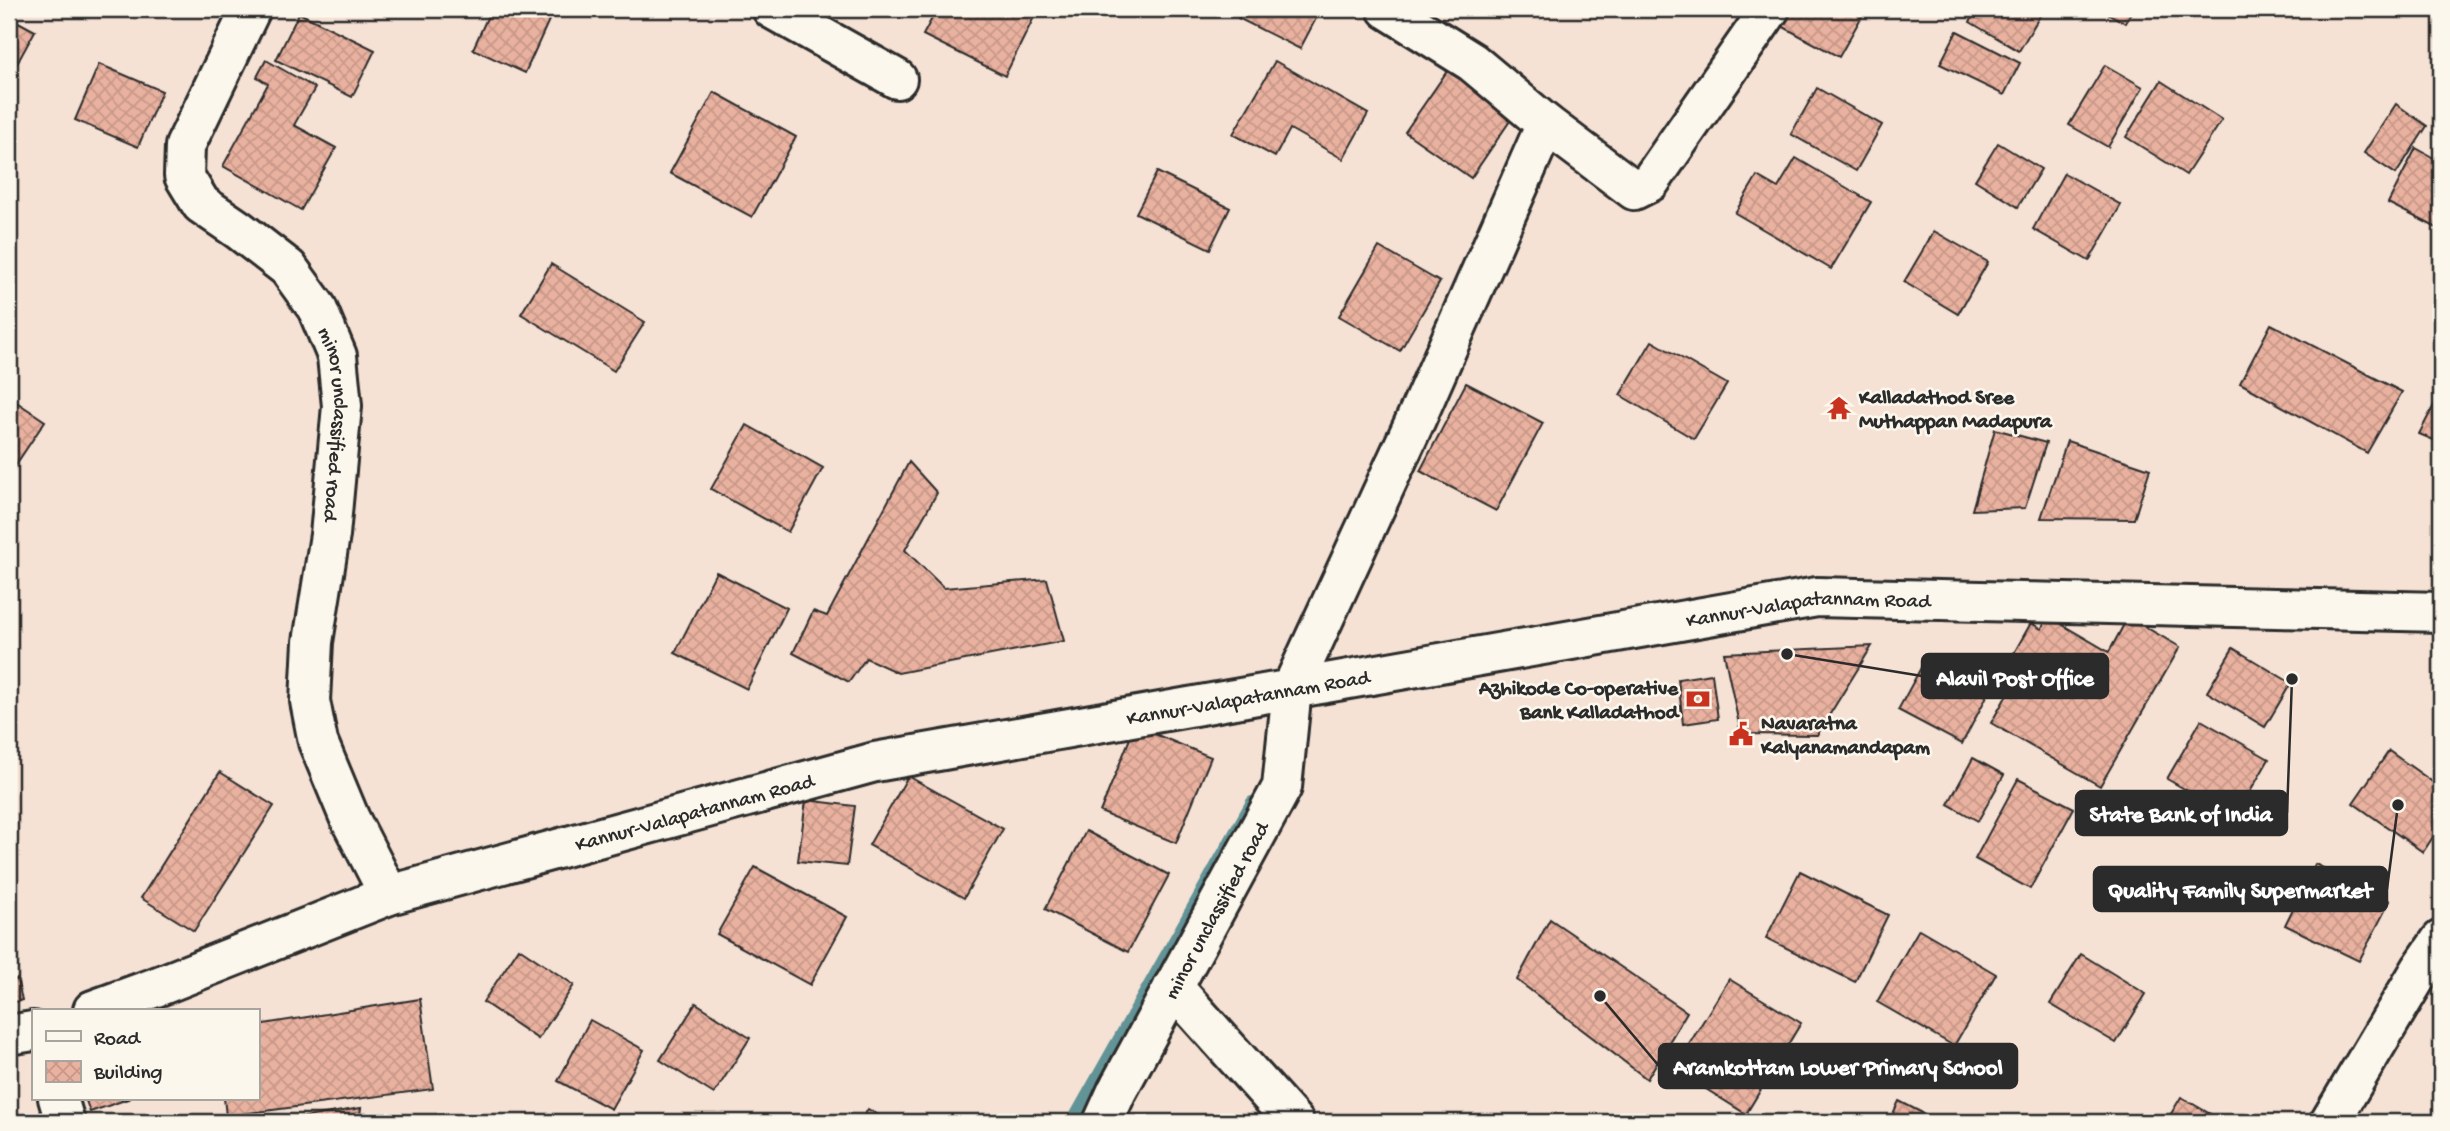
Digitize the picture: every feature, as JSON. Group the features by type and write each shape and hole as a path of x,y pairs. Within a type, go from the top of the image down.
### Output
{"street":[{"name":"minor unclassified road","path":"251,9 185,146 184,176 201,204 288,268 317,308 337,356 342,407 330,535 313,642 310,701 318,742 350,820 389,895"},
{"path":"772,9 897,79"},
{"path":"1387,9 1472,62 1546,124 1634,190 1650,182 1770,9"},
{"name":"minor unclassified road","path":"1103,1122 1172,987 1282,787 1292,688 1416,419 1546,124"},
{"name":"Kannur-Valapatannam Road","path":"96,1009 389,895 875,762 1817,597 2441,612"},
{"path":"2330,1122 2441,940"},
{"path":"1172,987 1294,1122"},
{"path":"9,1035 32,1031"},
{"path":"59,1100 65,1122"}],"building":[{"path":"491,9 554,9 525,73 473,49"},
{"path":"937,9 1038,9 1005,76 923,35"},
{"path":"1242,9 1321,9 1300,49 1238,18"},
{"path":"1786,9 1866,9 1839,57 1778,24"},
{"path":"1977,9 2044,9 2019,51 1970,22"},
{"path":"2100,9 2133,9 2125,23"},
{"path":"299,13 375,50 352,97 276,60"},
{"path":"9,17 35,31 9,78"},
{"path":"1957,31 2020,63 2004,95 1940,64"},
{"path":"266,60 315,88 294,125 336,148 301,210 223,166 268,84 257,77"},
{"path":"1275,61 1368,114 1343,159 1290,129 1275,157 1233,134"},
{"path":"99,64 162,91 138,147 75,120"},
{"path":"2105,65 2143,87 2108,147 2069,125"},
{"path":"1450,67 1516,112 1471,178 1405,132"},
{"path":"2161,81 2222,120 2186,175 2126,137"},
{"path":"1817,88 1882,125 1856,171 1791,134"},
{"path":"714,92 796,137 752,217 670,173"},
{"path":"2396,104 2427,126 2396,174 2364,153"},
{"path":"1998,143 2041,169 2018,207 1975,180"},
{"path":"2416,148 2441,162 2441,230 2388,203"},
{"path":"1796,158 1871,202 1831,269 1735,213 1757,176 1778,188"},
{"path":"1157,172 1230,208 1210,249 1136,213"},
{"path":"2064,173 2121,205 2089,261 2033,229"},
{"path":"1934,231 1988,262 1958,314 1904,282"},
{"path":"1379,247 1440,282 1400,351 1339,316"},
{"path":"551,264 645,322 614,371 521,314"},
{"path":"2271,324 2402,392 2367,453 2240,383"},
{"path":"1652,341 1727,384 1694,439 1620,395"},
{"path":"1466,383 1543,423 1496,511 1420,471"},
{"path":"2441,392 2441,443 2419,434"},
{"path":"9,397 45,421 9,475"},
{"path":"747,425 823,468 788,532 711,489"},
{"path":"1995,429 2046,443 2025,508 1972,510"},
{"path":"2067,441 2150,469 2134,519 2041,518"},
{"path":"909,462 937,493 905,550 944,588 1047,579 1064,641 898,673 866,658 849,682 793,653 813,611 827,616"},
{"path":"716,572 787,608 747,689 675,653"},
{"path":"2049,617 2109,652 2128,617 2180,647 2100,786 1991,723 2015,681 2002,674 2031,623 2041,629"},
{"path":"1872,646 1817,735 1741,734 1724,653"},
{"path":"2233,648 2291,683 2265,727 2207,692"},
{"path":"1924,662 1987,696 1962,744 1898,710"},
{"name":"Azhikode Co-operative Bank Kalladathod","path":"1712,674 1718,719 1683,724 1678,679"},
{"path":"2201,720 2269,759 2235,818 2167,779"},
{"path":"1135,726 1211,757 1176,843 1100,812"},
{"path":"2389,751 2441,788 2441,825 2423,852 2353,803"},
{"path":"1973,758 2004,775 1978,821 1948,804"},
{"path":"220,772 274,806 194,931 141,898"},
{"path":"908,776 1003,829 964,898 869,845"},
{"path":"2018,779 2074,808 2030,889 1975,859"},
{"path":"806,800 855,806 847,866 798,861"},
{"path":"1086,831 1169,875 1128,952 1045,909"},
{"path":"2315,864 2390,901 2359,961 2285,925"},
{"path":"755,867 847,917 810,985 717,934"},
{"path":"1800,871 1888,915 1855,982 1766,938"},
{"path":"1550,919 1687,1012 1647,1079 1517,980"},
{"path":"1919,929 1996,974 1954,1046 1877,1002"},
{"path":"519,948 574,985 538,1039 483,1002"},
{"path":"2081,954 2146,994 2116,1043 2050,1004"},
{"path":"17,979 22,1000 9,1004 9,981"},
{"path":"1729,979 1801,1023 1746,1114 1674,1069"},
{"path":"420,999 433,1089 226,1116 224,1100 259,1100 259,1025"},
{"path":"696,1003 750,1038 714,1094 660,1060"},
{"path":"590,1020 644,1050 611,1109 558,1081"},
{"path":"2181,1097 2224,1122 2166,1122"},
{"path":"86,1100 125,1100 90,1112"},
{"path":"1899,1101 1940,1122 1889,1122"},
{"path":"361,1108 359,1122 275,1122"},
{"path":"868,1109 890,1122 860,1122"}],"waterway":[{"path":"1072,1122 1252,802"}],"place":[{"name":"Kalladathod Sree Muthappan Madapura","path":"1839,408"},
{"name":"Alavil Post Office","path":"1787,654"},
{"name":"State Bank of India","path":"2292,679"},
{"name":"Azhikode Co-operative Bank Kalladathod","path":"1698,699"},
{"name":"Navaratna Kalyanamandapam","path":"1741,734"},
{"name":"Quality Family Supermarket","path":"2398,805"},
{"name":"Aramkottam Lower Primary School","path":"1600,996"}]}
